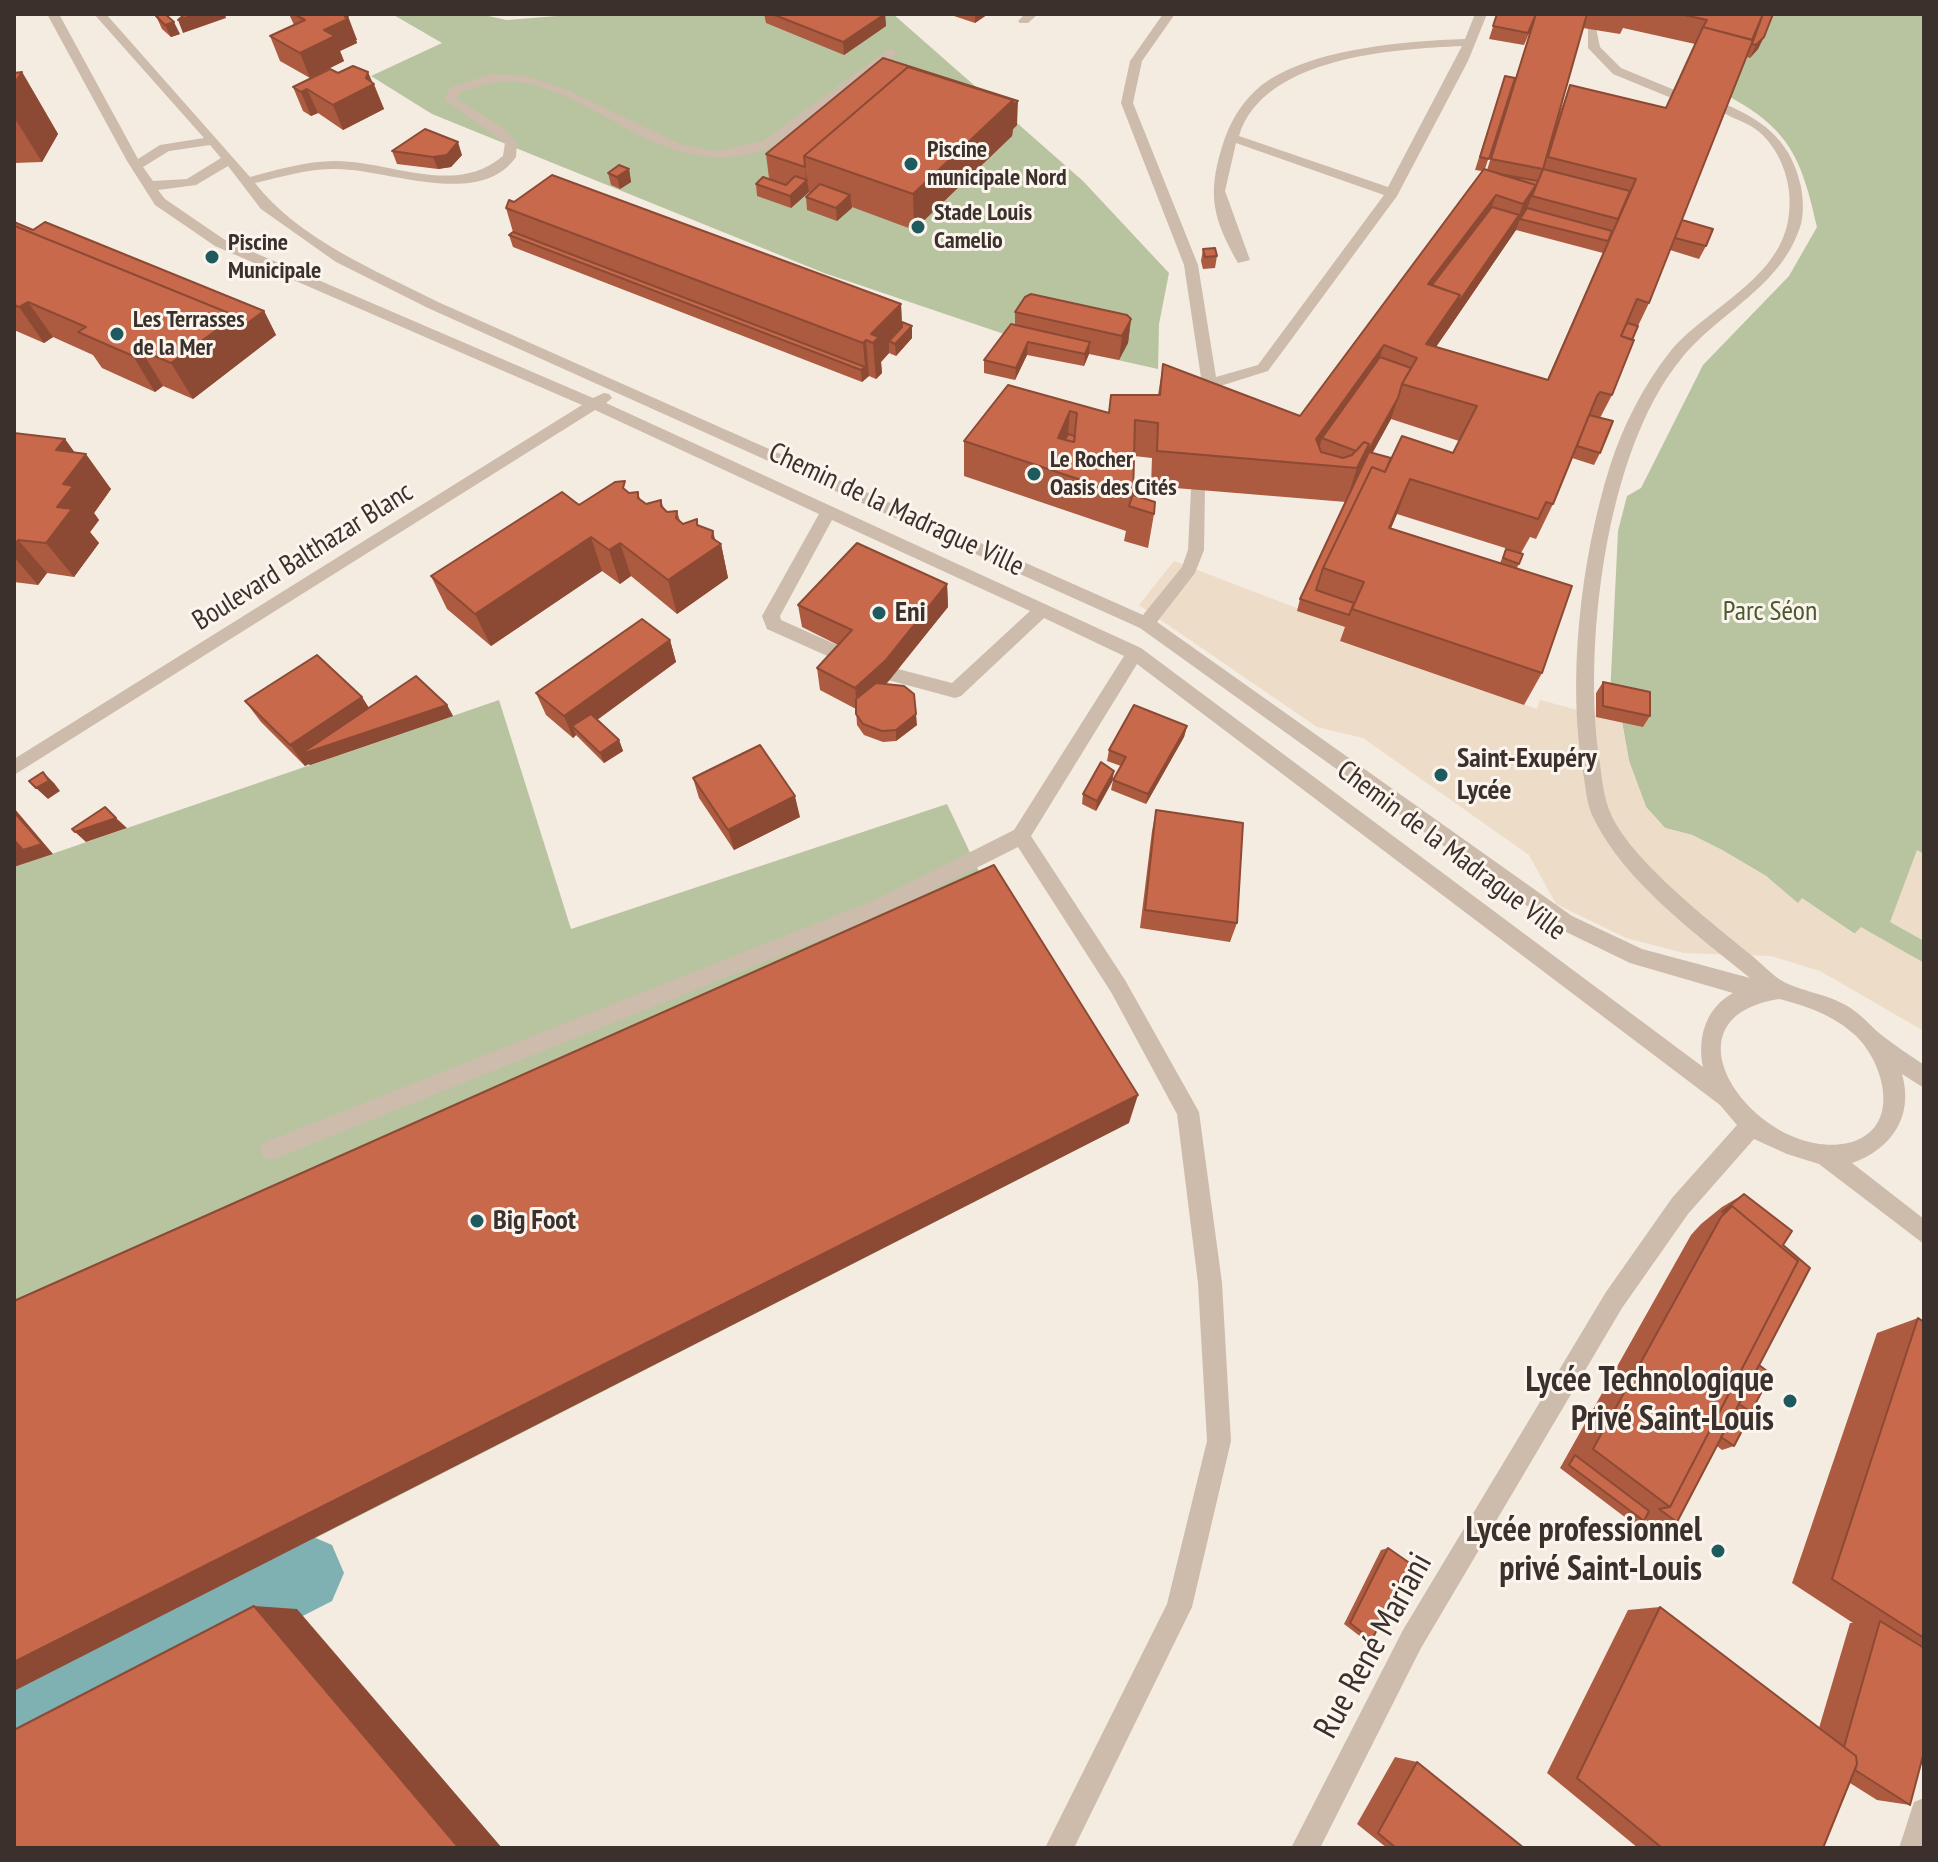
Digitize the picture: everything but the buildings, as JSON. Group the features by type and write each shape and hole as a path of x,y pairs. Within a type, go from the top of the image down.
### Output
{"street":[{"name":"Chemin de la Madrague Ville","path":"53,14 136,166 160,202 220,243 595,405 1135,653 1726,1097"},
{"name":"Chemin de la Madrague Ville","path":"100,14 213,141 266,206 341,259 618,388 978,545 1146,623 1565,922 1609,947 1674,970 1772,990"},
{"path":"1169,14 1136,61 1127,103 1191,265 1210,384 1202,417"},
{"path":"1210,384 1263,368 1392,193 1470,42 1481,14"},
{"path":"1592,30 1594,48 1617,71 1673,94"},
{"path":"1243,260 1218,191 1230,137 1242,114 1259,93 1281,77 1314,62 1428,43 1470,42"},
{"path":"244,182 296,170 337,165 460,181 483,176 504,163 513,152 513,144 507,136 460,110 451,100 453,91 469,81 502,76 542,83 666,146 694,155 723,157 760,149 891,53"},
{"path":"1723,108 1760,125 1774,137 1786,155 1797,197 1794,225 1776,264 1675,356 1643,409 1617,466 1594,563 1585,735 1601,816 1636,861 1772,990"},
{"path":"1230,137 1392,193"},
{"path":"136,166 165,148 213,141"},
{"path":"149,185 189,184 214,173 227,160"},
{"name":"Boulevard Balthazar Blanc","path":"14,768 618,388"},
{"path":"1146,623 1189,569 1196,550 1199,490"},
{"path":"828,512 771,616 773,624 849,658"},
{"path":"894,675 955,691 1041,611"},
{"path":"271,1150 882,906 1021,836 1135,653"},
{"path":"1021,836 1118,986 1188,1112 1210,1283 1219,1441 1179,1607 1059,1848"},
{"path":"1874,1040 1890,1067 1896,1094 1892,1119 1878,1139 1855,1152 1825,1155 1787,1146 1752,1125 1726,1097 1714,1072 1709,1048 1712,1026 1724,1008 1742,996 1772,990 1805,994 1830,1005 1854,1021 1924,1078"},
{"name":"Rue René Mariani","path":"1305,1848 1412,1639 1614,1300 1680,1206 1752,1125"},
{"path":"1825,1155 1924,1233"},
{"path":"1913,1848 1924,1812"}],"green space":[{"name":"Stade Louis Camelio","path":"392,14 479,14 507,20 582,14 893,14 1083,181 1169,273 1159,324 1158,369 1010,336 824,273 432,114 371,76 442,43"},
{"name":"Parc Séon","path":"1772,14 1924,14 1924,963 1861,928 1855,934 1803,899 1798,904 1766,876 1722,850 1692,835 1665,828 1646,807 1629,761 1622,722 1610,696 1618,531 1627,496 1641,488 1703,365 1789,276 1817,227 1799,165 1790,149 1766,121 1728,96 1744,56"},
{"name":"Big Foot","path":"499,700 571,929 947,804 993,901 1129,1123 14,1692 14,867"}],"shaded area":[{"path":"1174,561 1346,627 1341,642 1537,709 1540,700 1622,722 1629,761 1646,807 1665,828 1692,835 1722,850 1766,876 1798,903 1802,898 1854,934 1861,927 1924,963 1924,1031 1820,971 1771,956 1684,953 1626,938 1556,904 1529,855 1363,738 1317,727 1139,605"},
{"path":"1917,850 1924,854 1924,941 1890,922"}],"waterway":[{"path":"14,1722 304,1573"}],"place":[{"name":"Piscine municipale Nord","path":"911,164"},
{"name":"Stade Louis Camelio","path":"918,227"},
{"name":"Piscine Municipale","path":"212,257"},
{"name":"Les Terrasses de la Mer","path":"117,334"},
{"name":"Le Rocher Oasis des Cités","path":"1034,474"},
{"name":"Eni","path":"879,613"},
{"name":"Saint-Exupéry Lycée","path":"1441,775"},
{"name":"Big Foot","path":"477,1221"},
{"name":"Lycée Technologique Privé Saint-Louis","path":"1790,1401"},
{"name":"Lycée professionnel privé Saint-Louis","path":"1718,1551"}]}
